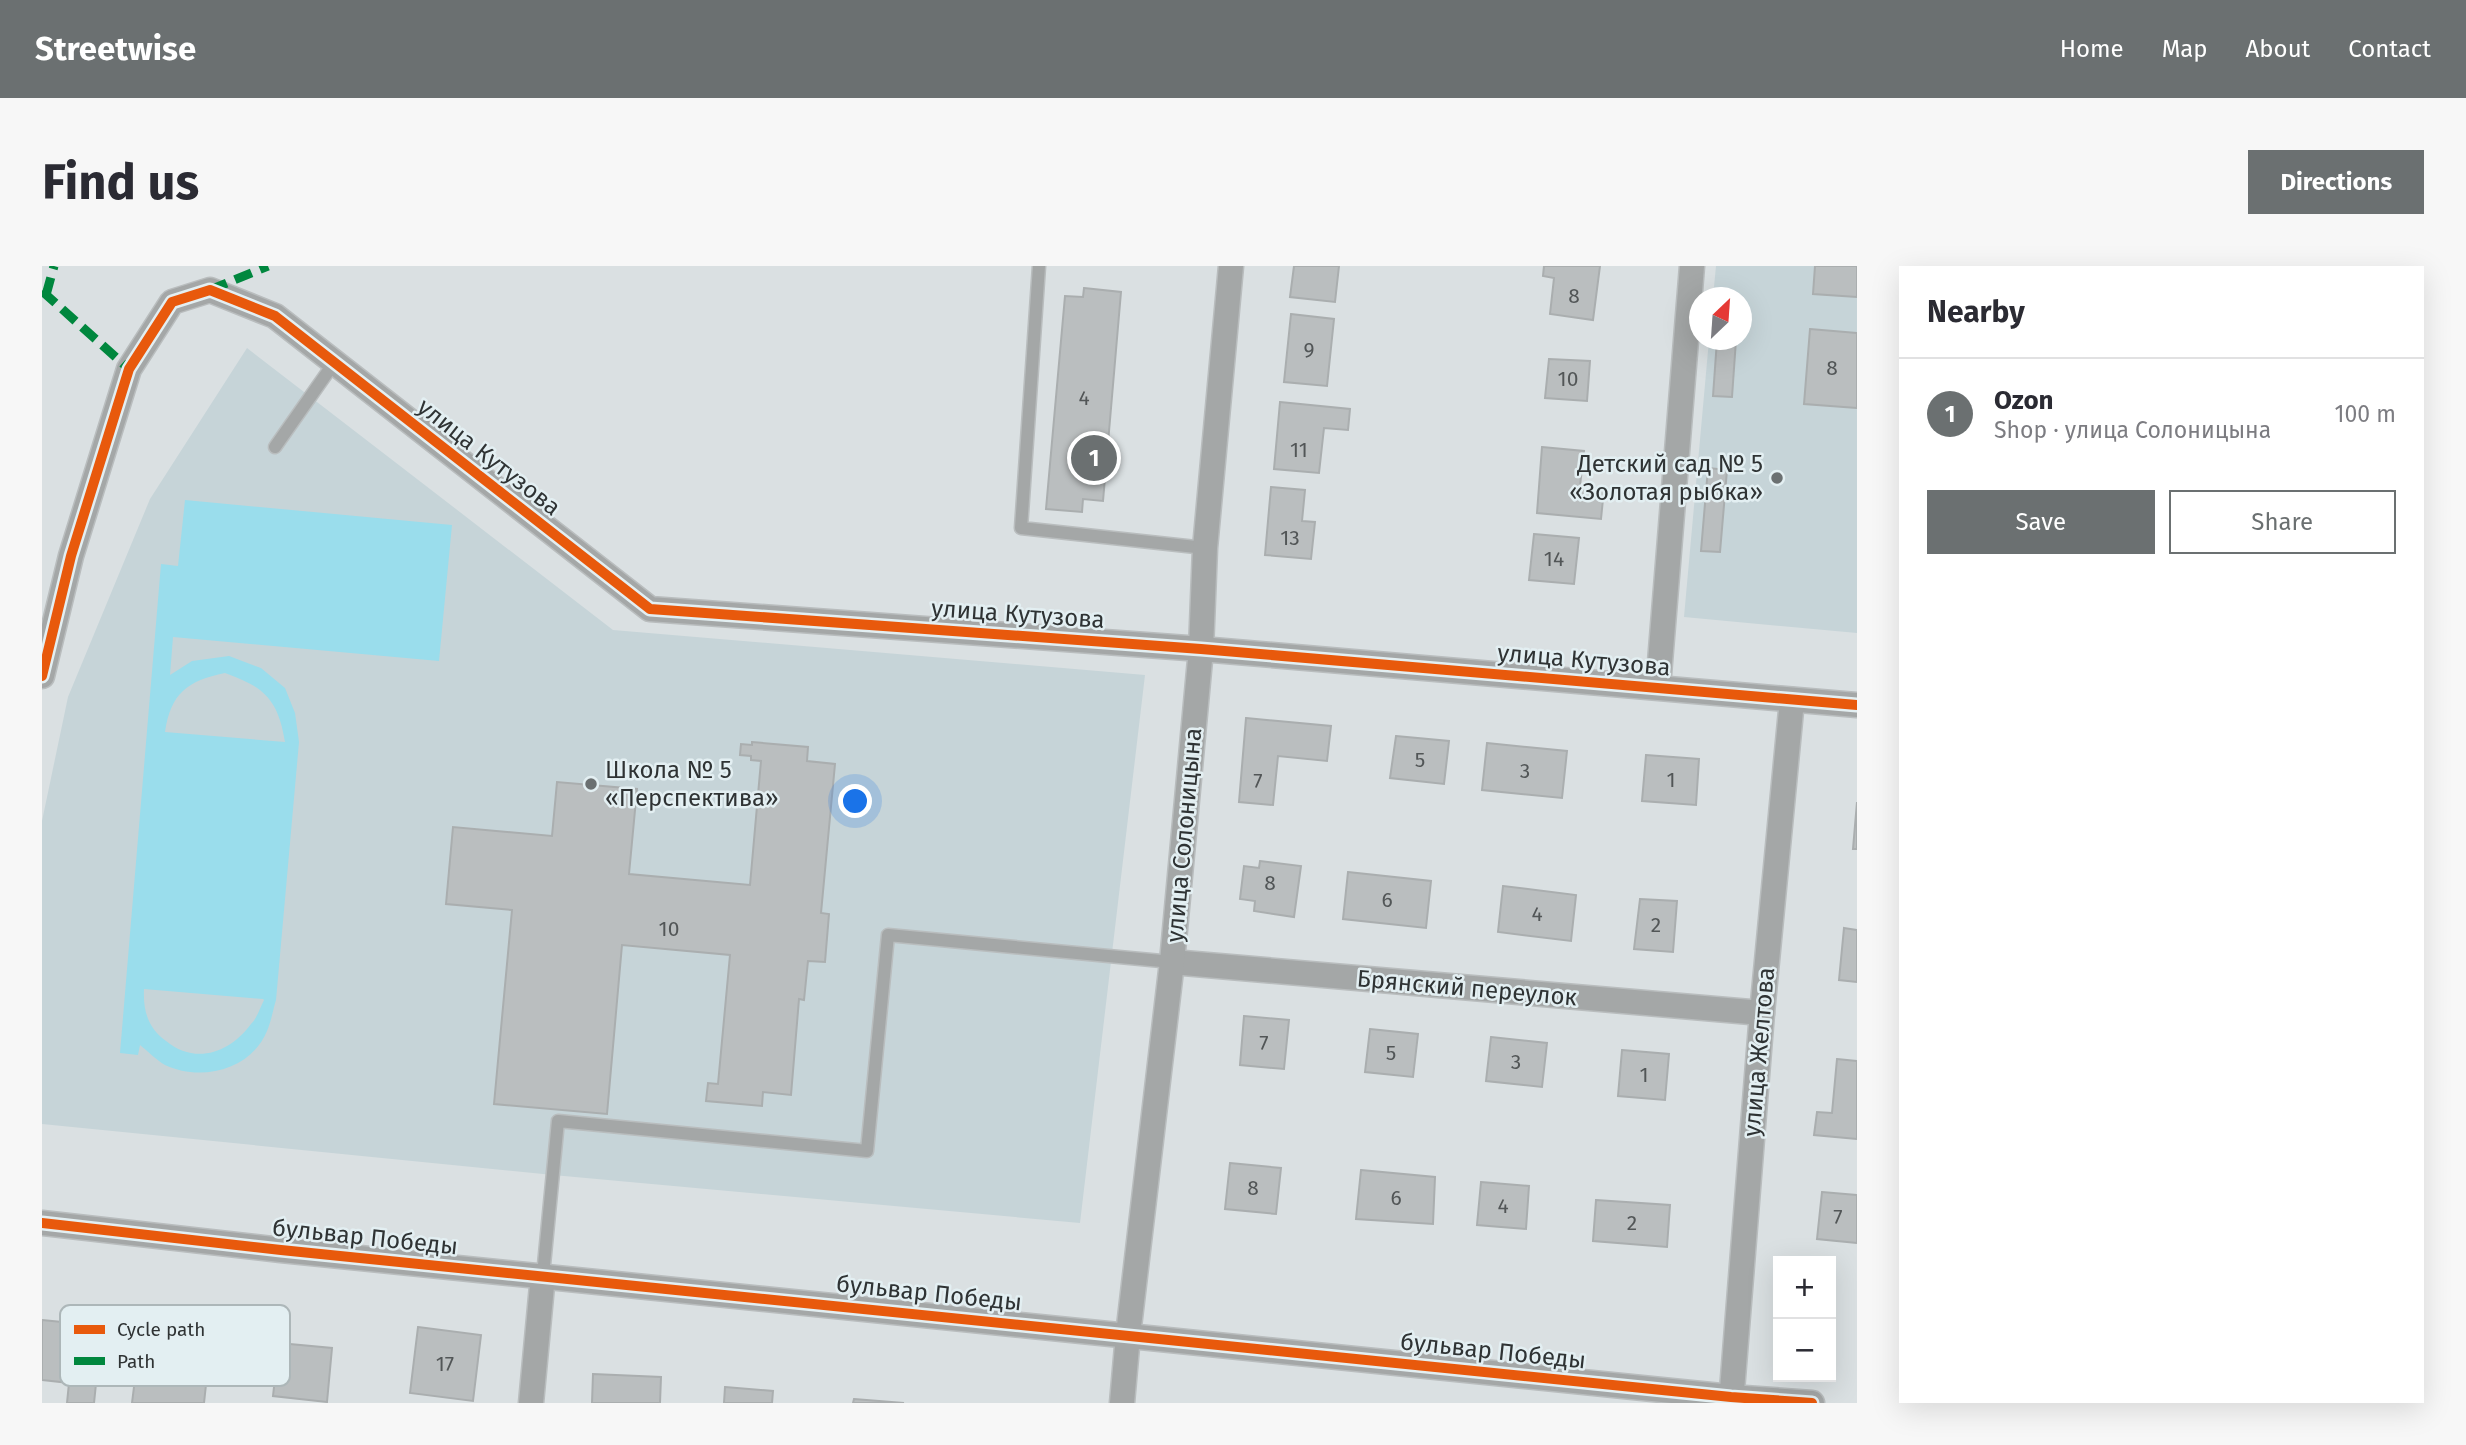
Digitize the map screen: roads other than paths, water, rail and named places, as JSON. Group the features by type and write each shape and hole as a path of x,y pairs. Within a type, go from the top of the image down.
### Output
{"street":[{"name":"улица Солоницына","path":"1122,1403 1172,962 1201,649 1205,548 1231,266"},
{"path":"1658,687 1692,266"},
{"name":"улица Кутузова","path":"42,676 71,556 129,369 172,303 210,290 275,316 650,609 1201,649 1857,705"},
{"name":"улица Желтова","path":"1731,1400 1762,1013 1792,701"},
{"name":"Брянский переулок","path":"1172,962 1762,1013"},
{"name":"бульвар Победы","path":"42,1223 1731,1400 1812,1403"},
{"path":"531,1403 543,1275"}],"lane":[{"path":"1040,266 1021,528 1205,548"},
{"path":"275,447 334,363"},
{"path":"543,1275 558,1121 867,1151 888,935 1172,962"}],"place":[{"name":"Ozon","path":"1094,458"},
{"name":"Детский сад № 5 «Золотая рыбка»","path":"1777,478"},
{"name":"Школа № 5 «Перспектива»","path":"591,784"}]}
